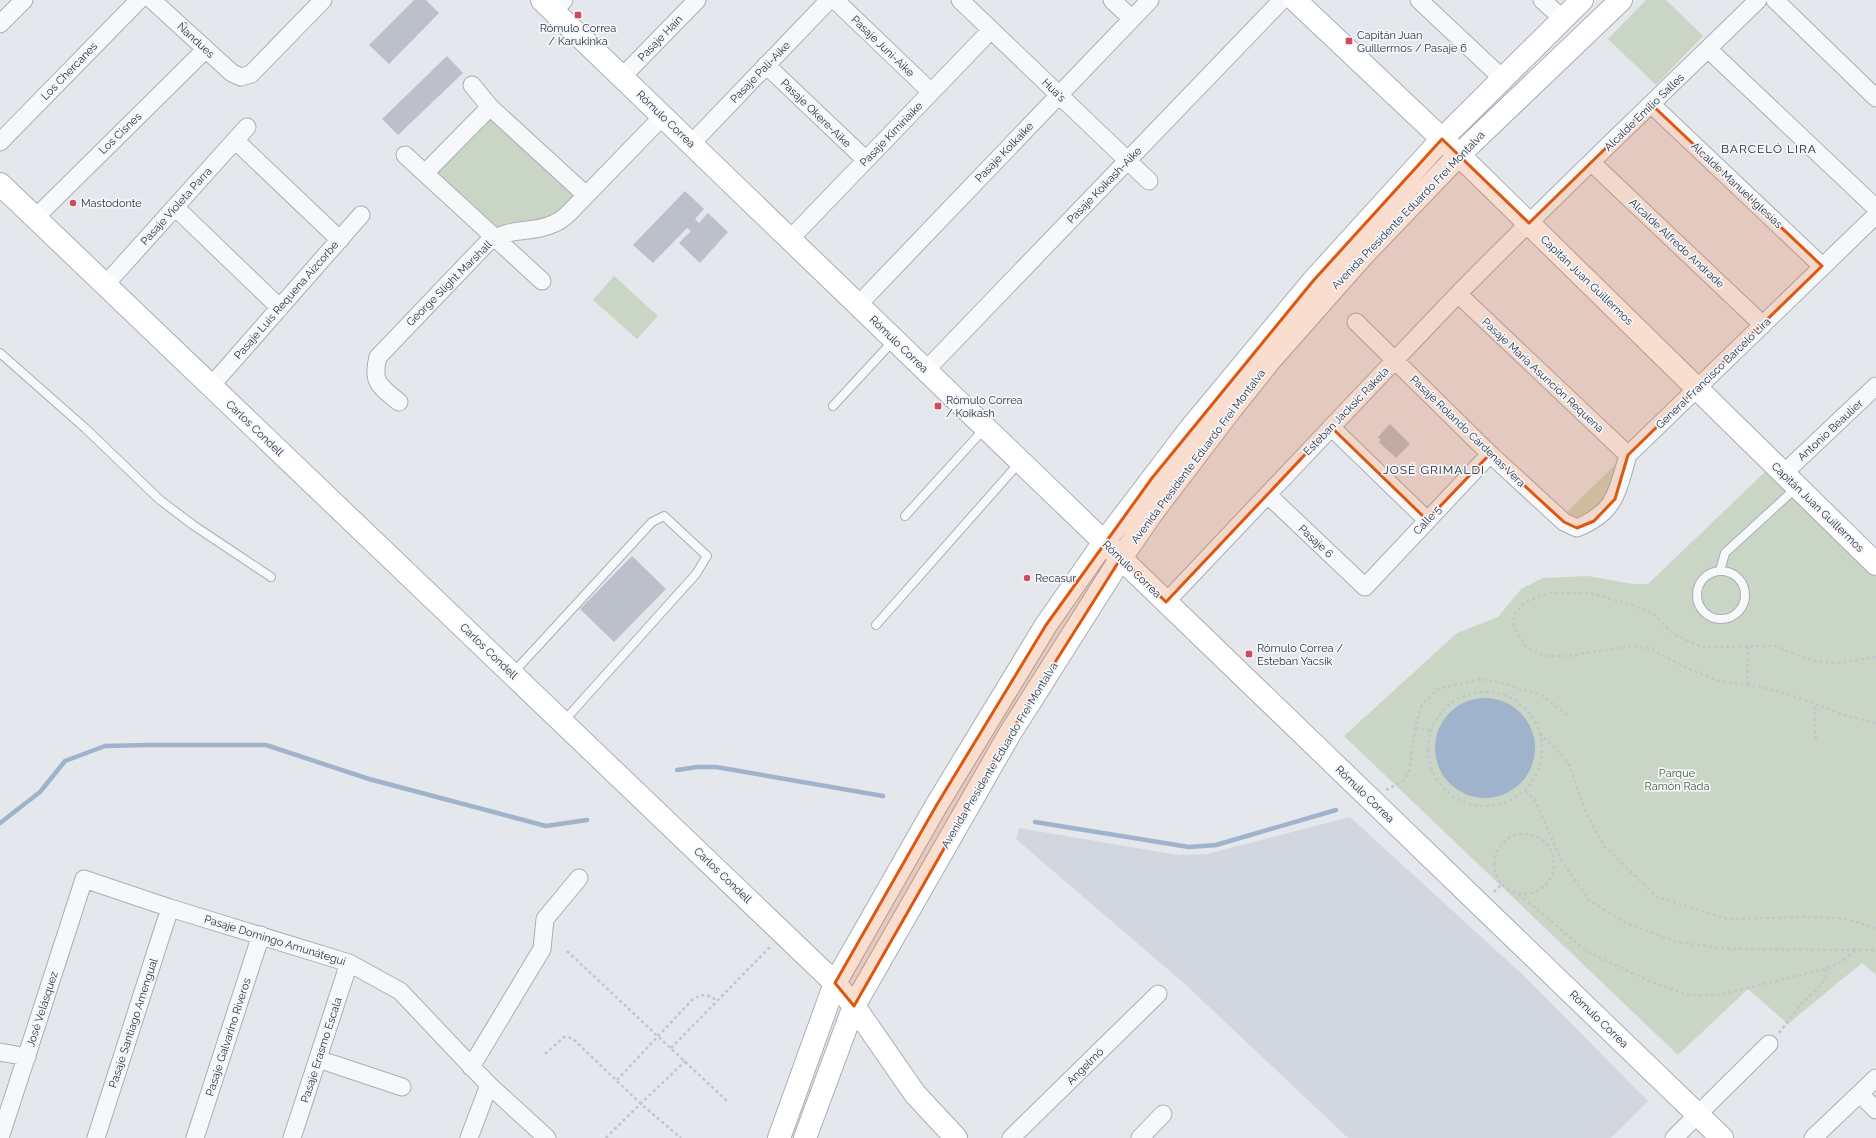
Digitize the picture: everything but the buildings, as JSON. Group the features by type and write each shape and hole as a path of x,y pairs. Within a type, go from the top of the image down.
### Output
{"street":[{"path":"0,24 24,0"},
{"name":"Ñandues","path":"150,0 232,73 241,77 251,74 323,0"},
{"name":"Los Chercanes","path":"0,142 150,0"},
{"name":"Pasaje Hain","path":"622,77 697,0"},
{"name":"Pasaje Pali-Aike","path":"691,144 829,0"},
{"name":"Pasaje Juni-Aike","path":"835,0 931,92"},
{"name":"Hua's","path":"960,0 1149,181"},
{"path":"1112,0 1132,19"},
{"name":"Pasaje Kolkaike","path":"858,304 1150,0"},
{"name":"Pasaje Koikash-Aike","path":"926,370 1282,0"},
{"name":"Capitán Juan Guillermos","path":"1295,0 1442,138 1876,564"},
{"path":"1419,0 1502,78"},
{"path":"1542,0 1562,18"},
{"name":"Avenida Presidente Eduardo Frei Montalva","path":"779,1138 835,982 936,806 1046,625 1104,542 1186,435 1251,354 1342,248 1442,138 1562,18 1582,0"},
{"name":"Avenida Presidente Eduardo Frei Montalva","path":"805,1138 854,1006 1009,735 1121,558 1186,468 1271,359 1363,255 1459,155 1620,0"},
{"name":"Alcalde Emilio Salles","path":"1529,223 1758,0"},
{"path":"1775,0 1876,98"},
{"name":"Rómulo Correa","path":"553,4 622,77 691,144 1722,1138"},
{"name":"Pasaje Kimiriaike","path":"790,239 991,30"},
{"name":"Los Cisnes","path":"34,218 206,49"},
{"path":"1708,49 1876,208"},
{"name":"Pasaje Okere-Aike","path":"766,65 866,160"},
{"path":"472,86 490,107 586,195"},
{"name":"Alcalde Manuel Iglesias","path":"1651,104 1822,266"},
{"path":"425,173 490,107"},
{"name":"George Slight Marshall","path":"400,402 379,385 374,372 378,357 487,243 504,233 539,228 555,223 570,212 663,116"},
{"name":"Pasaje Violeta Parra","path":"105,285 247,127"},
{"path":"235,140 340,240"},
{"path":"405,155 542,281"},
{"name":"Alcalde Alfredo Andrade","path":"1591,162 1763,325"},
{"name":"Carlos Condell","path":"0,185 835,982 854,1006 915,1094 956,1138"},
{"path":"175,207 280,308"},
{"name":"Pasaje Luis Requena Aizcorbe","path":"211,386 361,215"},
{"name":"General Francisco Barceló Lira","path":"1628,455 1698,389 1822,266 1876,215"},
{"name":"Esteban Jacksic Rakela","path":"1166,602 1268,495 1331,426 1458,294 1529,223"},
{"name":"Pasaje María Asunción Requena","path":"1458,294 1628,455"},
{"name":"Pasaje Rolando Cárdenas Vera","path":"1356,322 1490,454 1564,522 1577,528 1594,521 1615,499 1628,455"},
{"name":"Antonio Beaulier","path":"1791,480 1876,386"},
{"path":"1331,426 1427,520"},
{"name":"Calle 5","path":"1365,587 1490,454"},
{"name":"Pasaje 6","path":"1268,495 1365,587"},
{"path":"471,1067 542,949 545,919 579,878"},
{"name":"Pasaje Domingo Amunátegui","path":"84,879 170,908 349,963 400,991 489,1086 547,1138"},
{"name":"José Velásquez","path":"0,1138 84,879"},
{"name":"Pasaje Santiago Amengual","path":"96,1138 170,908"},
{"name":"Pasaje Galvarino Riveros","path":"195,1138 261,935"},
{"name":"Pasaje Erasmo Escala","path":"292,1138 349,963"},
{"name":"Angelmó","path":"1011,1138 1158,994"},
{"path":"1674,1138 1769,1044"},
{"path":"0,1052 27,1057"},
{"path":"318,1059 402,1087"},
{"path":"1813,1138 1876,1078"},
{"path":"469,1138 489,1086"},
{"path":"1860,1094 1876,1110"},
{"path":"1140,1138 1163,1114"}],"lane":[{"path":"833,406 894,340"},
{"path":"0,352 85,428 160,500 192,525 271,577"},
{"path":"905,516 986,428"},
{"path":"876,625 1020,461"},
{"path":"1720,571 1725,553 1791,480"},
{"path":"512,673 652,522 664,516 707,556 696,574 563,722"},
{"path":"1720,571 1729,572 1736,576 1745,590 1745,598 1740,609 1731,618 1723,620 1708,616 1698,604 1696,597 1697,589 1706,576 1720,571"}],"path":[{"path":"1876,657 1838,663 1813,661 1775,646 1701,647 1674,634 1653,614 1630,604 1588,593 1549,593 1525,602 1514,615 1514,627 1526,647 1546,656 1568,656 1630,646 1650,648 1687,668 1719,681 1748,685 1797,697 1844,715 1876,723"},
{"path":"1747,646 1748,685"},
{"path":"1370,798 1402,782 1409,773 1415,728 1422,704 1438,689 1480,678 1506,684 1543,696 1569,717"},
{"path":"1489,692 1508,696 1524,707 1535,721 1542,739 1542,758 1536,776 1525,791 1509,802 1490,806 1472,805 1454,798 1440,785 1431,768 1428,750 1431,731 1440,714 1453,701 1471,694 1489,692"},
{"path":"1816,704 1814,720 1816,739"},
{"path":"1415,728 1431,731"},
{"path":"1540,733 1568,762 1586,813 1604,846 1657,896 1728,920 1800,917 1842,918 1876,928"},
{"path":"1525,791 1535,800 1562,862 1589,900 1626,923 1677,942 1728,949 1876,950"},
{"path":"1519,894 1534,892 1547,884 1552,876 1554,866 1553,856 1549,847 1542,840 1523,834 1514,836 1505,841 1499,848 1495,857 1494,867 1502,884 1519,894 1586,951 1649,981 1688,995 1718,995 1826,969 1843,961 1856,949"},
{"path":"1549,847 1554,844"},
{"path":"671,1048 784,933"},
{"path":"567,951 728,1102"},
{"path":"1769,1044 1802,1003 1820,986 1826,978 1826,969"},
{"path":"617,1080 692,1000 701,995 709,995 718,1000"},
{"path":"545,1054 564,1037 572,1038 641,1104 681,1138"},
{"path":"606,1138 685,1061"}],"highlighted area":[{"path":"1651,104 1822,266 1628,455 1615,499 1594,521 1577,528 1564,522 1490,454 1427,520 1331,427 1166,602 1121,558 1009,735 854,1006 835,983 936,806 1046,625 1152,478 1313,281 1442,139 1529,223"}],"shaded area":[{"path":"1350,817 1524,976 1648,1101 1611,1138 1348,1138 1186,985 1016,839 1019,828 1178,855 1207,854"}],"green space":[{"path":"1646,0 1666,0 1703,36 1656,85 1608,39"},
{"path":"490,118 576,195 556,213 545,219 509,223 493,228 438,174 438,171"},
{"path":"614,276 658,316 637,339 593,300"},
{"path":"1618,462 1610,493 1582,520 1567,512"},
{"name":"Parque Ramón Rada","path":"1768,469 1876,573 1876,975 1862,963 1788,1024 1748,989 1678,1055 1344,736 1457,633 1498,617 1521,589 1543,578 1588,576 1633,584 1648,584"}],"water":[{"path":"1485,698 1495,699 1513,706 1527,720 1534,738 1534,758 1527,776 1513,790 1495,797 1485,798 1475,797 1457,790 1443,776 1436,758 1435,748 1436,738 1443,720 1457,706 1475,699"}],"waterway":[{"path":"0,823 40,792 65,761 105,746 148,745 266,745 369,779 546,826 587,820"},
{"path":"677,770 697,767 716,767 883,796"},
{"path":"1035,822 1189,847 1216,845 1336,810"}],"place":[{"name":"Rómulo Correa / Karukinka","path":"578,15"},
{"name":"Capitán Juan Guillermos / Pasaje 6","path":"1349,41"},
{"name":"Mastodonte","path":"73,203"},
{"name":"Rómulo Correa / Koikash","path":"938,406"},
{"name":"Recasur","path":"1027,578"},
{"name":"Rómulo Correa / Esteban Yacsik","path":"1249,654"}],"district":[{"name":"BARCELÓ LIRA","path":"1769,149"},
{"name":"JOSÉ GRIMALDI","path":"1434,470"}]}
